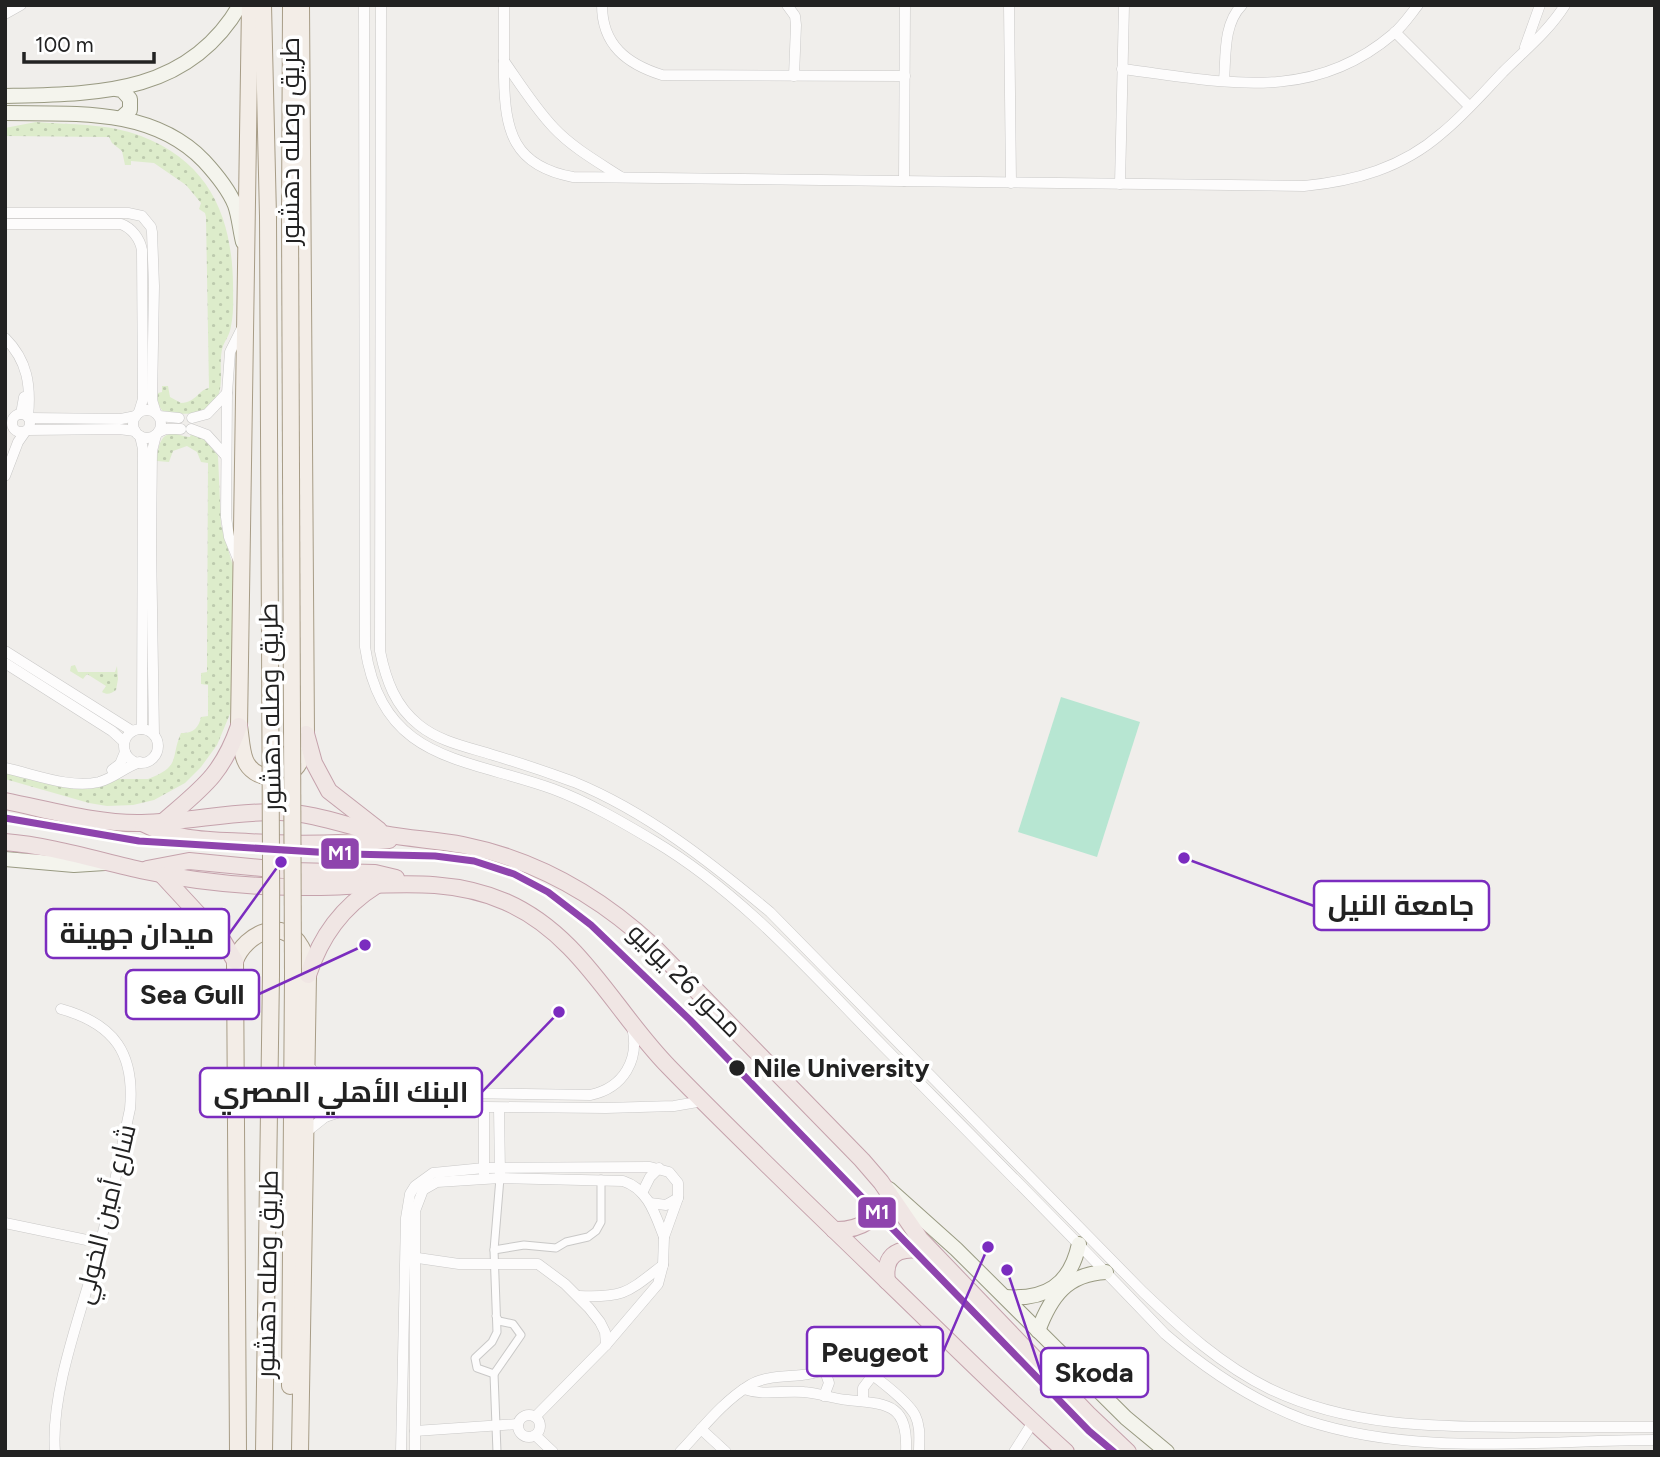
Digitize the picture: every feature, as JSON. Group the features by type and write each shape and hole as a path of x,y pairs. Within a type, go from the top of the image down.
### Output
{"highway":[{"path":"164,821 197,793 221,767 239,726"},
{"path":"306,734 314,763 329,791 384,834"},
{"name":"محور 26 يوليو","path":"5,801 84,818 142,823 222,814 278,812 327,818 384,834 461,845 522,861 579,888 605,905 653,946 854,1152 885,1188 909,1225 933,1253 1128,1452"},
{"name":"محور 26 يوليو","path":"142,823 163,834 212,841 309,845 416,838"},
{"path":"5,842 23,843 114,862 162,875 262,886 319,887 406,883 455,887 505,902 528,913 550,927 586,962 632,1026 666,1065 1033,1422 1053,1445 1066,1452"},
{"path":"141,870 189,861 293,871 375,873 390,875 406,883"},
{"path":"162,875 223,941 236,961"},
{"path":"308,975 329,929 351,904 378,884"},
{"path":"834,1230 848,1230 868,1222 879,1213 885,1188"},
{"path":"887,1281 890,1260 901,1250 915,1248 933,1253"}],"main road":[{"path":"5,96 75,94 116,89 166,75 211,45 240,5"},
{"path":"250,5 239,726 244,759 252,770 269,777 286,775 299,764 306,734 301,5"},
{"name":"طريق وصله دهشور","path":"263,5 268,216 268,555 272,673 271,975 264,1452"},
{"name":"طريق وصله دهشور","path":"290,1452 293,975 291,5"},
{"path":"116,89 127,94 130,99 130,110 121,118"},
{"path":"5,113 77,114 121,118 157,128 177,138 195,151 215,172 235,207 247,265"},
{"path":"5,859 74,865 114,862"},
{"path":"238,1452 236,961 241,948 253,936 264,931 289,935 299,944 303,949 308,975 300,1452"},
{"path":"885,1188 922,1217 1126,1418 1167,1452"},
{"path":"1005,1297 1030,1298 1050,1289 1072,1266 1079,1244"},
{"path":"1038,1331 1049,1305 1062,1290 1082,1275 1106,1272"}],"street":[{"path":"5,14 21,5"},
{"path":"364,5 364,606 369,671 377,694 401,729 438,754 557,791 618,820 695,868 770,931 1165,1334 1195,1360 1265,1403 1306,1421 1382,1438 1469,1445 1655,1440"},
{"path":"381,5 380,651 392,692 403,710 418,725 434,735 577,783 625,807 717,868 770,912 1143,1292 1199,1343 1235,1370 1271,1389 1346,1416 1447,1427 1655,1427"},
{"path":"504,5 505,108 508,129 518,148 533,163 552,173 573,177 1304,186 1341,182 1377,172 1411,156 1442,134 1541,36 1564,5"},
{"path":"602,5 602,20 610,40 624,57 641,69 662,75 905,76"},
{"path":"787,5 795,16 796,25 794,76"},
{"path":"904,181 905,5"},
{"path":"1009,5 1011,183"},
{"path":"1120,184 1124,5"},
{"path":"1224,81 1228,32 1231,21 1242,5"},
{"path":"1122,69 1264,84 1300,80 1335,70 1367,54 1395,32 1418,5"},
{"path":"1522,53 1540,5"},
{"path":"1395,32 1469,106"},
{"path":"504,61 529,98 555,129 581,151 621,177"},
{"path":"5,213 128,213 142,216 148,222 152,235 152,391 162,424 152,452 155,753 149,760 106,780 89,783 71,783 5,765"},
{"path":"127,226 128,213"},
{"path":"5,224 127,226 139,240 142,254 144,352 143,399 134,420 143,449 137,730 124,747 123,761 104,774 89,778 5,765"},
{"path":"139,240 147,240 152,235"},
{"path":"242,569 227,527 227,393 230,352 246,320"},
{"path":"5,338 22,360 27,372 30,394 26,416"},
{"path":"5,346 17,362 24,384 26,416 26,431 18,442 5,476"},
{"path":"13,428 18,432 119,429 148,438 166,429 188,425 207,414 227,393"},
{"path":"5,463 13,440 13,419 26,416 121,419 147,410 179,418"},
{"path":"188,425 207,435 226,456"},
{"path":"5,650 137,730 154,735"},
{"path":"5,663 112,731 131,759 140,762"},
{"name":"شارع أمين الخولي","path":"55,1452 55,1415 60,1390 101,1243 130,1109 132,1086 128,1064 118,1044 103,1027 83,1015 61,1009"},
{"path":"856,1019 865,1010"},
{"path":"867,1030 876,1022"},
{"path":"305,1064 326,1081 341,1087 386,1092 590,1095 614,1085 628,1069 635,1048 632,1026"},
{"path":"325,1117 322,1099 326,1081"},
{"path":"604,1091 606,1108"},
{"path":"386,1092 386,1106"},
{"path":"305,1133 325,1117 346,1110 386,1106 606,1108 674,1106 703,1101"},
{"path":"484,1108 484,1173"},
{"path":"495,1374 477,1368 475,1358 492,1342 497,1332 494,1250 500,1173 499,1108"},
{"path":"500,1173 601,1166 659,1168 674,1176 678,1183 678,1198 664,1237 661,1277 655,1290 606,1345 535,1417"},
{"path":"642,1193 650,1177 659,1168"},
{"path":"401,1452 411,1257 415,1211 423,1190 437,1182 484,1173 601,1178 629,1182 650,1203 664,1237"},
{"path":"494,1250 524,1245 556,1248 597,1231 601,1222 601,1178"},
{"path":"650,1203 666,1205 678,1198"},
{"path":"5,1223 101,1243"},
{"path":"411,1257 459,1264 538,1264 579,1296 600,1322 605,1332 606,1345"},
{"path":"411,1257 415,1419 411,1452"},
{"path":"579,1296 612,1296 625,1293 663,1265"},
{"path":"496,1315 499,1321 513,1324 521,1335 495,1374 496,1452"},
{"path":"680,1452 730,1400 751,1384 855,1365 902,1399 915,1415 920,1430 919,1452"},
{"path":"824,1396 829,1383 825,1371"},
{"path":"863,1401 863,1388 872,1376"},
{"path":"744,1390 759,1393 805,1392 881,1404 900,1415 907,1434 906,1452"},
{"path":"415,1431 495,1427 518,1424 525,1416 535,1417"},
{"path":"518,1424 521,1434 530,1437 535,1435 540,1426 535,1417"},
{"path":"401,1419 415,1419"},
{"path":"1014,1452 1033,1422"},
{"path":"1446,1444 1447,1427"},
{"path":"1469,1427 1469,1445"},
{"path":"701,1429 726,1452"},
{"path":"535,1435 553,1452"}],"green space":[{"path":"36,122 102,127 141,136 184,161 200,176 212,194 228,236 232,259 233,316 221,354 218,397 206,410 192,414 165,413 159,406 158,399 162,386 168,386 170,397 181,403 191,401 209,388 206,217 199,209 201,203 186,185 154,163 131,161 131,165 125,165 122,151 109,137 5,136 5,128"},
{"path":"173,434 190,437 191,434 204,438 218,456 221,525 233,566 232,709 217,745 185,783 154,800 133,805 107,806 89,803 5,779 5,771 41,779 148,779 170,765 181,733 192,731 201,717 208,716 208,685 201,684 201,673 207,672 208,463 201,462 197,452 187,446 173,451 169,462 157,461 159,445 164,437"},
{"path":"75,665 78,672 115,672 117,666 116,690 109,694 102,692 106,686 87,674 83,679 70,671 71,666"},
{"path":"1061,697 1140,722 1097,857 1018,832"}],"transit line":[{"name":"M1","path":"5,818 139,841 349,854 435,856 474,861 514,874 548,892 591,925 690,1020 1089,1431 1114,1452"}],"place":[{"name":"جامعة النيل","path":"1184,858"},
{"name":"ميدان جهينة","path":"281,862"},
{"name":"Sea Gull","path":"365,945"},
{"name":"البنك الأهلي المصري","path":"559,1012"},
{"name":"Nile University","path":"737,1068"},
{"name":"Peugeot","path":"988,1247"},
{"name":"Skoda","path":"1007,1270"}]}
